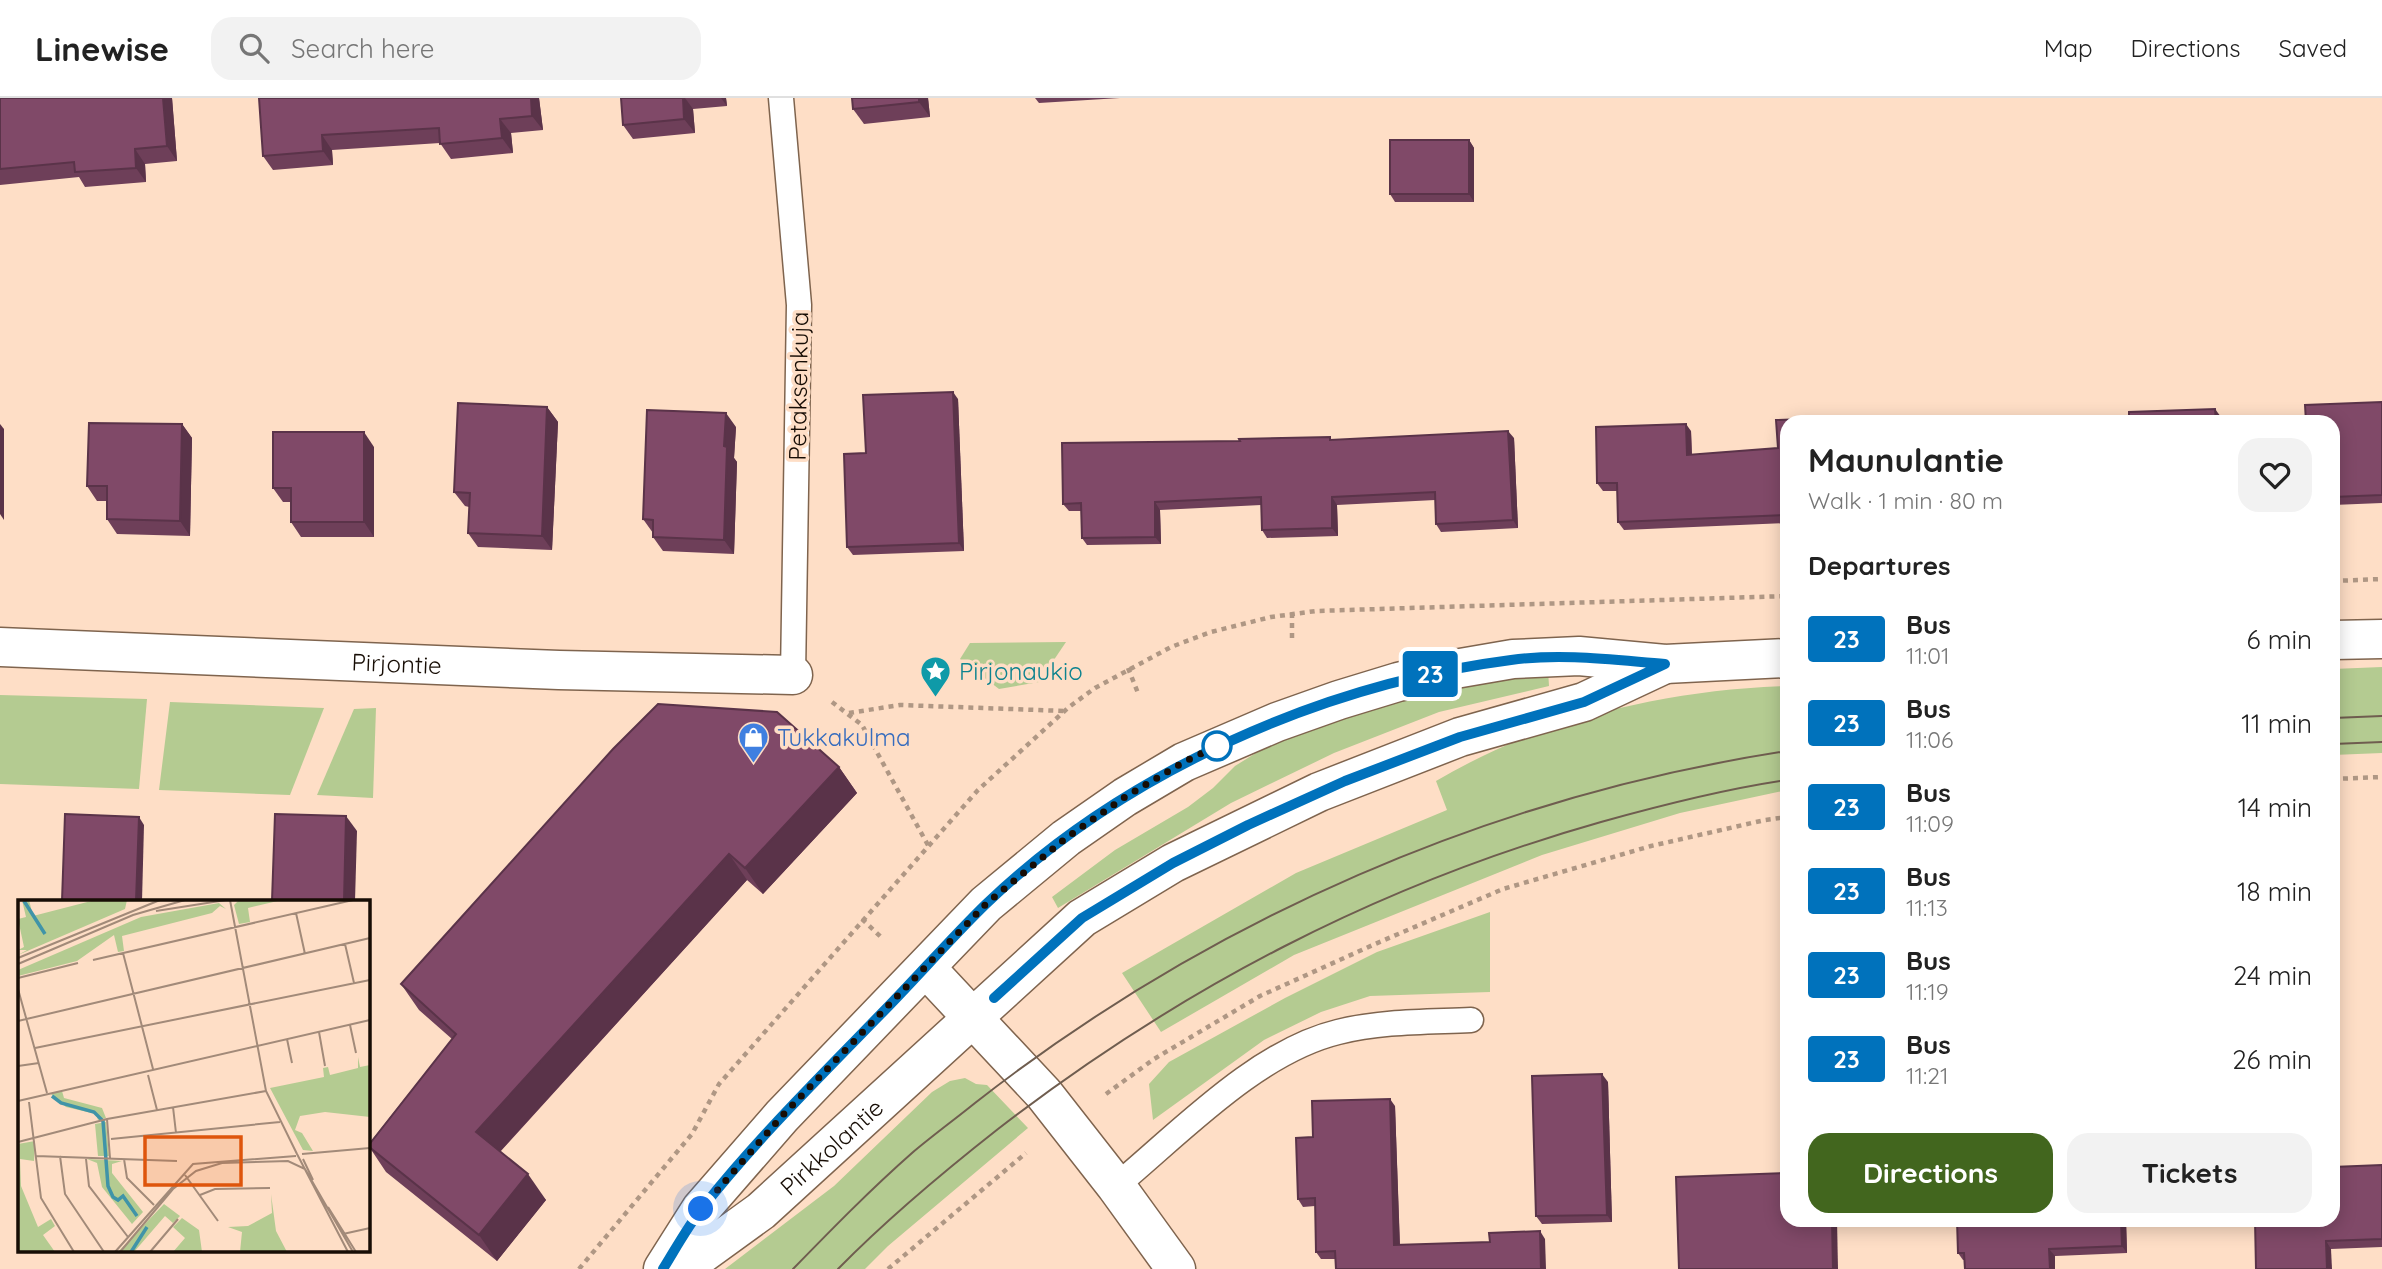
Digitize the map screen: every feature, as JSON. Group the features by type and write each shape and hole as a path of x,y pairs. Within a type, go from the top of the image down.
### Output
{"main road":[{"path":"2340,640 2382,639"},
{"name":"Pirjontie","path":"0,647 559,670 793,675"},
{"path":"1176,1269 1044,1094 926,968 986,904 1066,838 1125,797 1184,762 1216,746 1339,700 1398,682 1513,659 1579,656 1665,664 1780,659"},
{"path":"974,1017 1082,918 1173,863 1345,781 1460,737 1584,702 1665,664"},
{"name":"Pirkkolantie","path":"663,1269 701,1209 782,1116 926,968"},
{"name":"Pirkkolantie","path":"681,1269 761,1212 974,1017"}],"lane":[{"name":"Petaksenkuja","path":"781,98 799,305 793,675"},
{"path":"1116,1186 1246,1076 1290,1051 1335,1032 1373,1024 1471,1020"}],"path":[{"path":"2340,581 2382,579"},
{"path":"579,1269 692,1134 719,1084 978,790 1065,711 1128,668 1171,647 1211,632 1316,611 1780,596"},
{"path":"1292,614 1292,640"},
{"path":"1128,668 1138,693"},
{"path":"793,675 862,724 929,847"},
{"path":"848,713 901,705 1065,711"},
{"path":"2340,779 2382,777"},
{"path":"888,1269 1028,1151 1154,1059 1260,996 1503,889 1651,846 1780,818"}],"green space":[{"path":"1066,642 1039,682 999,689 960,659 970,643"},
{"path":"2382,667 2382,753 2340,755 2340,669"},
{"path":"1548,670 1549,686 1439,712 1334,753 1231,803 1058,908 1052,897 1115,850 1188,807 1213,788 1235,766 1272,743 1430,692"},
{"path":"1780,686 1780,792 1680,813 1542,855 1294,955 1161,1032 1122,973 1296,873 1447,810 1436,781 1476,759 1561,725 1605,712 1650,701"},
{"path":"0,695 147,699 139,789 0,784"},
{"path":"170,702 324,708 290,795 159,790"},
{"path":"376,708 373,798 317,795 354,709"},
{"path":"1490,912 1490,992 1370,996 1321,1012 1264,1040 1153,1120 1149,1084 1169,1062 1285,998 1377,952"},
{"path":"965,1078 976,1084 987,1085 1028,1128 888,1246 865,1269 725,1269 834,1186 932,1092 950,1081"}],"building":[{"path":"0,98 163,98 167,146 135,149 136,168 75,172 74,162 0,169"},
{"path":"259,98 531,98 532,116 500,119 502,138 440,144 439,128 322,135 323,151 263,156"},
{"path":"621,98 683,98 684,119 623,125"},
{"path":"852,98 919,98 919,102 853,109"},
{"path":"1390,140 1469,140 1469,194 1390,194"},
{"path":"953,392 959,543 847,547 844,454 866,453 863,395"},
{"path":"2382,402 2382,495 2340,497 2340,415 2306,415 2305,405"},
{"path":"458,403 547,407 542,536 468,533 470,493 454,492"},
{"path":"2215,409 2215,415 2129,415 2129,412"},
{"path":"647,410 726,413 724,540 653,537 653,520 643,519"},
{"path":"1776,420 1780,420 1780,515 1618,522 1617,483 1597,483 1596,427 1686,424 1687,455 1778,448"},
{"path":"89,423 182,424 180,521 107,519 107,486 87,486"},
{"path":"1508,431 1513,520 1436,524 1435,492 1332,497 1332,528 1262,530 1261,497 1155,502 1155,537 1082,538 1081,503 1063,504 1062,443 1330,437 1330,440"},
{"path":"273,432 364,432 364,522 291,522 291,488 273,488"},
{"path":"658,704 777,712 839,767 745,868 729,854 476,1132 528,1174 479,1235 369,1147 456,1034 401,984 613,749"},
{"path":"65,814 139,817 136,900 62,900"},
{"path":"275,814 346,816 344,900 272,900"},
{"path":"1602,1074 1607,1215 1536,1216 1532,1076"},
{"path":"1390,1099 1394,1245 1490,1242 1489,1233 1540,1231 1541,1269 1336,1269 1335,1251 1316,1252 1315,1198 1298,1199 1296,1138 1313,1137 1312,1101"},
{"path":"2382,1165 2382,1239 2326,1241 2327,1269 2256,1269 2255,1227 2340,1227 2340,1167"},
{"path":"1780,1173 1780,1227 1832,1227 1833,1269 1679,1269 1676,1177"},
{"path":"1957,1227 2121,1227 2122,1246 2049,1249 2050,1269 1965,1269 1964,1253 1958,1253"}],"tram line":[{"path":"2340,718 2382,716"},
{"path":"2340,744 2382,742"},
{"path":"793,1269 896,1167 975,1103 1065,1037 1160,977 1257,923 1358,875 1462,834 1569,799 1677,771 1780,752"},
{"path":"838,1269 936,1179 1067,1078 1138,1030 1284,946 1438,877 1519,847 1670,804 1780,781"}],"bus line":[{"name":"23","path":"663,1269 701,1209 782,1116 986,904 1066,838 1125,797 1216,746 1339,700 1398,682 1513,659 1579,656 1665,664 1584,702 1460,737 1345,781 1248,825 1173,863 1082,918 994,998"}],"place":[{"name":"Pirjonaukio","path":"936,698"},
{"name":"Tukkakulma","path":"754,764"}],"route":[{"path":"701,1209 782,1116 986,904 1066,838 1125,797 1217,746"}]}
